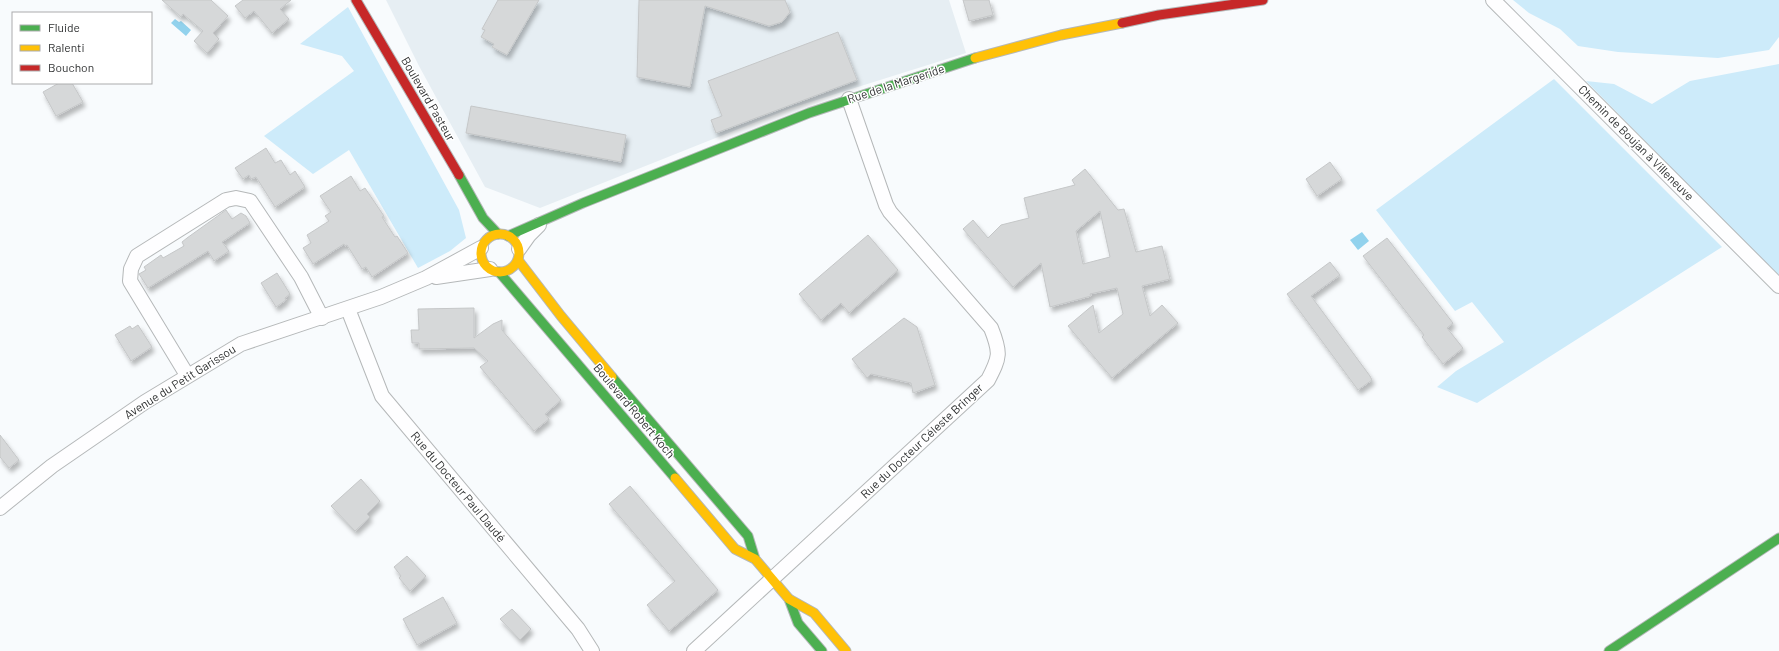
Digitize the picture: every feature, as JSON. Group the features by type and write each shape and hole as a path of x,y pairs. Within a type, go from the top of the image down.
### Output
{"street":[{"name":"Boulevard Pasteur","path":"356,0 469,192 478,211 488,226 498,234"},
{"name":"Rue de la Margeride","path":"508,236 808,113 961,62 1061,35 1159,15 1264,0"},
{"name":"Chemin de Boujan à Villeneuve","path":"1493,0 1779,286"},
{"name":"Rue du Docteur Céleste Bringer","path":"694,651 988,380 998,361 998,344 991,328 890,212 886,205 849,99"},
{"path":"187,375 130,281 131,269 137,256 226,200 236,198 250,201 301,277 322,318"},
{"name":"Boulevard Pasteur","path":"478,211 483,245"},
{"name":"Rue de la Margeride","path":"518,255 529,235 544,220"},
{"path":"498,234 508,236 513,239 518,255 510,269 494,271 482,260 483,245 498,234"},
{"name":"Avenue du Petit Garissou","path":"0,508 52,466 146,402 187,375 241,344 348,309 426,278 483,245"},
{"name":"Boulevard Robert Koch","path":"518,255 562,316 748,536 755,559"},
{"name":"Boulevard Robert Koch","path":"494,271 545,324 735,549 755,559 789,599 798,623 822,651"},
{"name":"Avenue du Petit Garissou","path":"426,278 494,271"},
{"name":"Rue du Docteur Paul Daudé","path":"348,309 382,396 578,629 592,651"},
{"path":"1609,651 1779,538"},
{"name":"Boulevard Robert Koch","path":"789,599 814,613 846,651"}],"shaded area":[{"path":"386,0 949,0 966,53 791,108 540,208 485,187 419,66"},
{"path":"1513,0 1779,0 1779,37 1769,50 1718,58 1618,52 1578,46 1560,29 1529,13"},
{"path":"348,7 459,210 466,238 450,251 418,268 349,150 313,174 264,136 354,71 342,56 300,44"},
{"path":"1779,64 1779,277 1586,81 1614,84 1652,104 1690,81"},
{"path":"1554,79 1722,247 1477,403 1437,387 1456,371 1504,342 1472,302 1455,311 1376,210"}],"water":[{"path":"175,19 179,22 181,21 191,30 186,36 171,23"},
{"path":"1362,232 1369,241 1358,250 1350,240"}],"building":[{"path":"162,0 211,0 228,16 213,33 219,39 207,53 194,41 203,31 183,14 181,17"},
{"path":"243,0 291,0 280,9 289,19 272,33 254,11 245,18 235,6"},
{"path":"498,0 539,0 507,55 492,47 494,44 481,37 485,30 482,29"},
{"path":"639,0 785,0 790,12 782,22 769,26 705,6 690,87 637,77"},
{"path":"963,0 989,0 993,15 969,21"},
{"path":"838,32 857,80 716,133 711,120 722,116 708,81"},
{"path":"57,84 73,84 83,102 56,116 43,92"},
{"path":"471,106 626,135 621,162 466,133"},
{"path":"266,148 275,163 281,160 290,175 295,171 305,187 275,207 256,177 251,179 249,175 243,179 235,168"},
{"path":"1330,162 1342,179 1317,196 1306,179"},
{"path":"1085,169 1118,210 1124,209 1136,252 1162,246 1170,279 1142,286 1150,316 1162,305 1178,323 1112,378 1068,326 1093,305 1099,333 1123,314 1117,288 1090,294 1091,296 1050,307 1041,263 1013,287 963,229 973,220 988,238 1001,225 1029,218 1024,198 1075,185 1072,180","holes":["1100,211 1110,257 1083,264 1076,231"]},
{"path":"351,176 360,191 365,188 384,216 382,217 395,237 397,236 408,253 372,277 366,267 362,269 347,245 345,246 344,244 313,264 303,248 311,243 307,235 329,221 325,216 331,212 320,196"},
{"path":"226,210 232,219 241,213 246,216 250,223 222,242 229,251 214,261 208,251 148,288 139,274 146,270 144,267 161,255 163,258 184,246 182,242"},
{"path":"868,235 898,270 849,313 841,303 821,320 799,294"},
{"path":"1387,238 1453,323 1447,328 1463,348 1443,364 1422,337 1424,335 1363,256"},
{"path":"1330,262 1340,275 1311,296 1372,380 1358,390 1287,294"},
{"path":"277,273 290,294 285,298 286,300 276,307 261,283"},
{"path":"474,308 474,338 493,324 502,320 502,330 561,400 545,414 549,419 534,431 480,367 488,361 474,348 419,349 419,343 412,343 411,330 419,330 418,309"},
{"path":"904,318 917,327 935,385 913,393 911,383 871,374 867,378 852,359"},
{"path":"138,325 152,347 131,361 115,335 130,326 132,329"},
{"path":"0,435 19,460 9,468 0,457"},
{"path":"361,479 380,501 367,514 370,517 355,531 331,506"},
{"path":"630,486 718,590 669,631 647,605 675,581 609,504"},
{"path":"407,556 426,576 410,591 399,578 401,576 394,567"},
{"path":"443,597 457,623 417,645 403,619"},
{"path":"512,609 531,629 520,640 500,619"}],"traffic: fast":[{"path":"508,236 583,203 809,113 975,58"},
{"path":"459,175 483,218 498,234"},
{"path":"499,272 675,478"},
{"path":"612,377 748,536 755,559"},
{"path":"1609,651 1779,538"},
{"path":"789,599 798,623 822,651"}],"traffic: slow":[{"path":"975,58 1061,35 1122,23"},
{"path":"496,234 504,234 511,237 516,242 519,253 516,264 511,269 504,272 496,272 489,269 484,264 481,257 481,249 484,242 489,237 496,234"},
{"path":"518,260 561,316 612,377"},
{"path":"675,478 735,549 755,559 789,599 814,613 846,651"}],"traffic: jam":[{"path":"356,0 459,175"},
{"path":"1122,23 1159,15 1263,0"}]}
